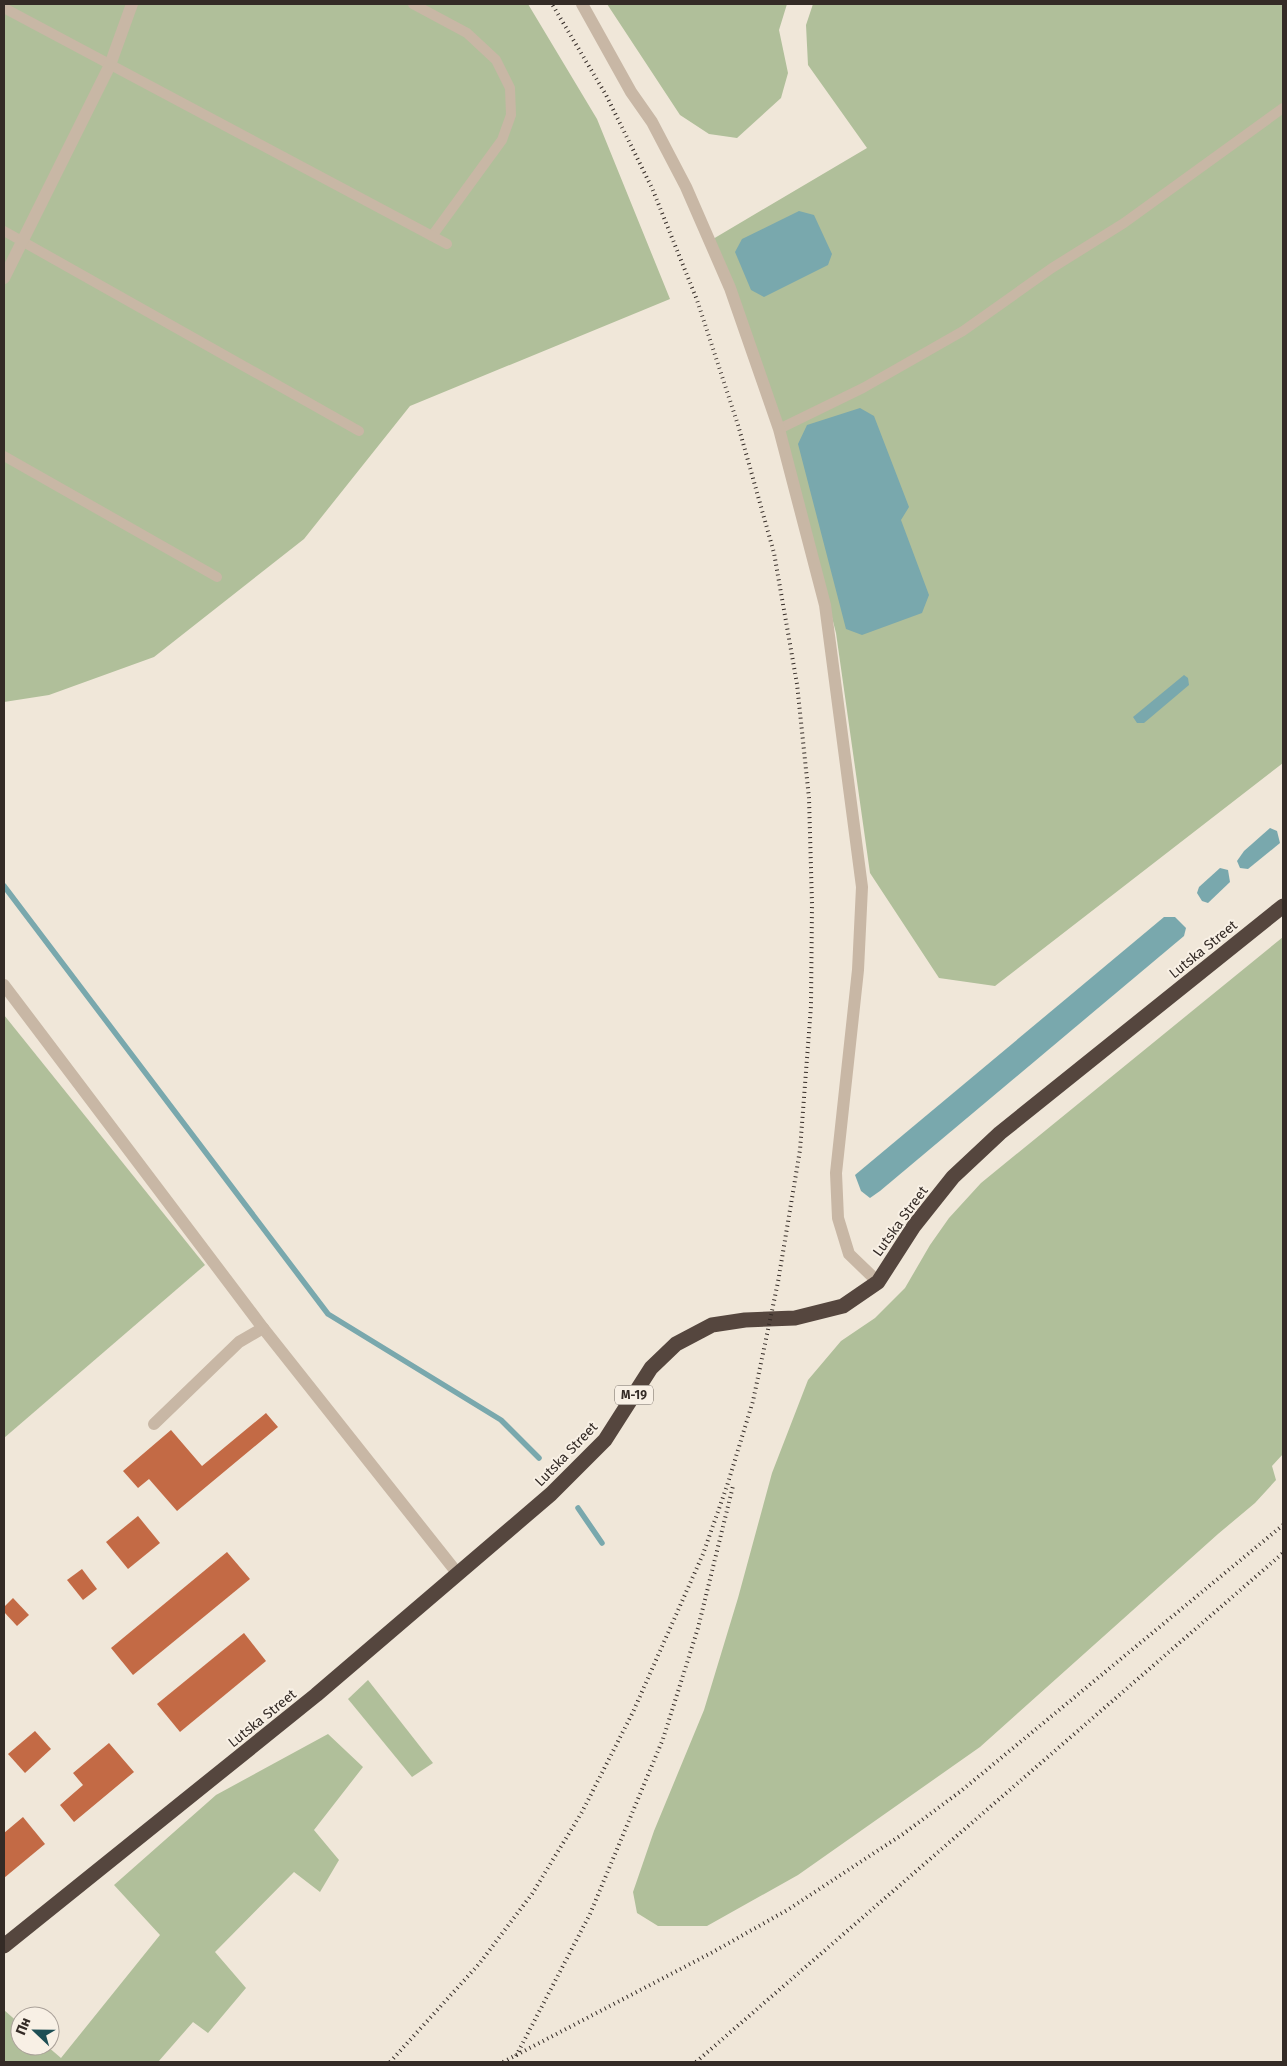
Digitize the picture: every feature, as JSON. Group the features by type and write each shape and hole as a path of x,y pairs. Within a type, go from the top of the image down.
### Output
{"highway":[{"name":"Lutska Street","path":"4,1946 316,1695 551,1494 605,1440 651,1368 676,1344 712,1325 745,1320 796,1318 843,1306 878,1282 914,1226 953,1177 1000,1133 1283,906"}],"street":[{"path":"4,278 110,64 132,4"},
{"path":"582,4 631,92 652,122 686,187 730,288 779,429 825,605 862,887 858,970 836,1173 838,1218 849,1254 878,1282"},
{"path":"4,985 263,1328 458,1574"},
{"path":"154,1424 239,1342 263,1328"}],"lane":[{"path":"414,4 467,33 496,60 510,88 511,116 502,140 432,236"},
{"path":"4,8 447,244"},
{"path":"779,429 863,388 963,331 1052,268 1124,223 1283,108"},
{"path":"4,231 359,431"},
{"path":"4,456 217,577"}],"green space":[{"path":"4,4 528,4 597,119 670,299 410,406 304,539 154,657 49,695 4,702"},
{"path":"607,4 787,4 779,30 788,73 781,98 737,138 709,134 680,115"},
{"path":"813,4 1283,4 1283,763 995,986 939,978 870,873 836,633 785,434 713,239 867,148 808,65 806,25"},
{"path":"1283,937 1283,1454 1272,1466 1276,1480 1255,1503 980,1747 798,1875 707,1926 658,1926 637,1913 633,1892 654,1831 704,1710 738,1598 772,1473 808,1380 841,1341 875,1318 905,1288 930,1245 949,1218 981,1183"},
{"path":"4,1015 205,1265 4,1438"},
{"path":"368,1680 433,1763 412,1777 348,1699"},
{"path":"328,1734 363,1767 314,1830 339,1860 320,1892 294,1872 215,1952 246,1988 208,2033 193,2022 158,2062 4,2062 4,2010 10,2015 10,2056 59,2056 61,2058 160,1935 114,1885 216,1795"}],"water":[{"path":"799,211 814,215 832,254 828,265 764,297 751,290 735,252 742,239"},
{"path":"860,408 874,416 909,507 901,520 929,595 922,613 862,635 846,629 798,444 807,425"},
{"path":"1184,675 1188,678 1189,685 1144,723 1137,723 1133,717"},
{"path":"1270,828 1277,831 1280,843 1248,869 1240,868 1237,861 1244,851"},
{"path":"1220,868 1228,870 1230,882 1208,903 1202,901 1197,893 1199,887"},
{"path":"1164,917 1175,917 1186,928 1184,936 880,1191 870,1198 861,1191 855,1175"}],"building":[{"path":"266,1413 278,1427 177,1511 149,1479 138,1488 123,1471 171,1430 202,1466"},
{"path":"138,1516 160,1543 128,1569 106,1542"},
{"path":"227,1552 250,1579 133,1675 111,1648"},
{"path":"82,1569 97,1589 83,1600 67,1580"},
{"path":"13,1598 29,1615 17,1626 4,1612 4,1607"},
{"path":"244,1633 266,1661 180,1732 157,1704"},
{"path":"35,1731 51,1749 25,1773 8,1754"},
{"path":"109,1743 134,1772 74,1822 60,1805 83,1785 73,1773"},
{"path":"23,1817 45,1844 4,1878 4,1833"}],"waterway":[{"path":"4,886 328,1314 501,1420 539,1458"},
{"path":"578,1508 602,1543"}],"railway":[{"path":"390,2062 479,1964 532,1894 582,1812 633,1712 703,1554 727,1486 753,1401 778,1282 800,1150 811,1006 812,904 809,798 797,684 774,553 738,425 697,300 652,188 606,95 552,4"},
{"path":"516,2056 590,1914 663,1739 698,1628 733,1486"},
{"path":"503,2062 713,1952 789,1909 903,1834 961,1791 1283,1525"},
{"path":"696,2062 1283,1553"}]}
